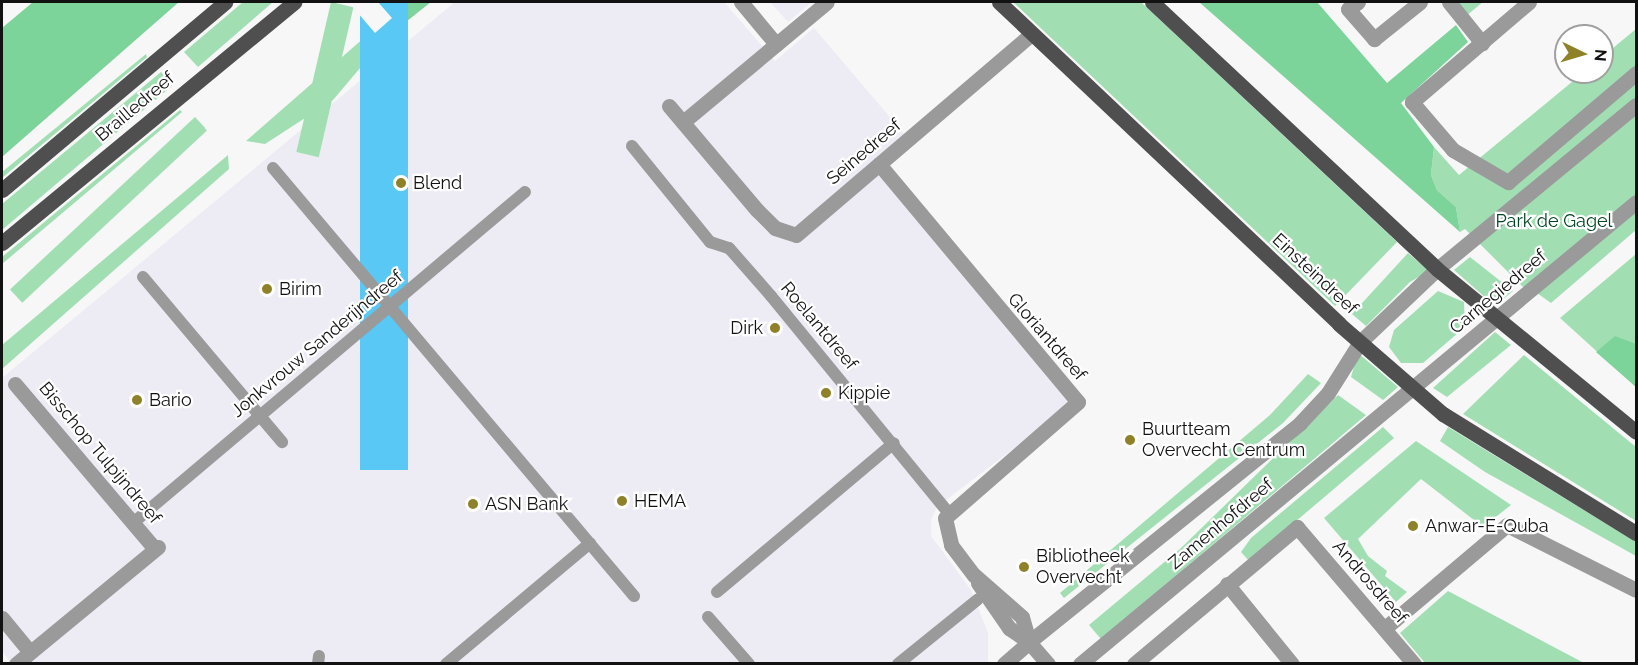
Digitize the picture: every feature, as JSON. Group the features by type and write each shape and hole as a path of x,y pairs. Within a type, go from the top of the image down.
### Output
{"main road":[{"name":"Brailledreef","path":"2,190 225,2"},
{"name":"Brailledreef","path":"2,243 294,2"},
{"name":"Einsteindreef","path":"999,2 1360,342 1414,389 1540,478 1636,533"},
{"path":"1152,2 1437,269 1636,432"}],"street":[{"path":"741,2 776,44"},
{"path":"669,106 683,122 826,2"},
{"path":"1358,2 1348,9 1374,39 1420,2"},
{"path":"1449,2 1482,43"},
{"path":"1529,2 1412,102 1453,150 1508,182 1636,73"},
{"name":"Seinedreef","path":"683,122 724,173 775,228 796,235 1031,34"},
{"path":"1437,269 1636,105"},
{"name":"Roelantdreef","path":"632,146 710,242 729,248 894,443 948,512"},
{"name":"Gloriantdreef","path":"879,164 1078,402 948,512"},
{"path":"273,168 391,305 411,333 502,438 633,596"},
{"name":"Jonkvrouw Sanderijndreef","path":"133,523 525,192"},
{"name":"Carnegiedreef","path":"1414,389 1636,202"},
{"name":"Zamenhofdreef","path":"1004,663 1300,423 1328,393 1360,342 1437,269"},
{"path":"142,277 282,442"},
{"name":"Bisschop Tulpijndreef","path":"15,384 156,547 30,652"},
{"name":"Zamenhofdreef","path":"1080,663 1414,389"},
{"path":"717,592 894,443"},
{"path":"948,512 945,536 1009,628 1029,642 1048,663"},
{"path":"1385,628 1507,525 1636,590"},
{"name":"Androsdreef","path":"1227,584 1297,527 1414,663"},
{"path":"446,663 590,543"},
{"path":"1134,663 1227,584 1292,663"},
{"path":"898,663 977,600"},
{"path":"708,617 749,663"},
{"path":"2,618 30,652 16,663"}],"shaded area":[{"path":"455,2 724,2 775,61 814,28 912,143 883,169 1074,402 937,507 931,520 931,536 971,590 988,633 988,663 12,664 2,651 2,378"},
{"path":"770,2 812,2 788,22"}],"green space":[{"path":"33,2 179,2 2,157 2,28"},
{"path":"243,2 273,2 198,67 184,52"},
{"path":"331,2 353,7 319,157 296,152"},
{"path":"408,2 431,2 407,21 390,16"},
{"path":"1013,2 1141,2 1397,242 1335,306"},
{"path":"1199,2 1317,2 1387,83 1456,25 1468,42 1401,103 1434,147 1431,175 1437,190 1456,207 1460,232"},
{"path":"1454,2 1483,2 1466,16"},
{"name":"Park de Gagel","path":"1636,29 1636,230 1551,303 1537,293 1532,296 1465,229 1460,232 1456,207 1437,190 1431,175 1434,147 1459,175 1569,84 1614,84 1614,47"},
{"path":"373,30 377,48 333,100 265,144 246,141"},
{"path":"146,54 147,57 2,178 2,172"},
{"path":"161,72 173,85 2,230 2,204"},
{"path":"180,110 182,112 2,264 2,257"},
{"path":"195,117 207,130 22,303 10,290"},
{"path":"228,155 229,169 2,369 2,345"},
{"path":"1408,253 1429,271 1410,282 1366,326 1352,314"},
{"path":"1636,254 1636,387 1560,318"},
{"path":"1470,257 1513,291 1495,306 1454,270"},
{"path":"1438,291 1464,302 1465,327 1423,363 1401,363 1389,347 1394,330"},
{"path":"1495,332 1511,345 1447,397 1433,388"},
{"path":"1615,336 1636,344 1636,387 1596,352"},
{"path":"1358,353 1398,387 1383,400 1351,377"},
{"path":"1524,355 1636,447 1636,521 1463,414"},
{"path":"1308,374 1321,383 1283,423 1064,598 1060,593 1270,415"},
{"path":"1338,395 1366,415 1101,639 1089,625 1180,549"},
{"path":"1383,427 1394,438 1249,561 1241,552 1251,538"},
{"path":"1448,427 1636,542 1636,556 1485,472 1440,441"},
{"path":"1416,441 1511,505 1483,527 1421,479 1358,539 1368,556 1387,571 1385,576 1407,592 1396,602 1324,518"},
{"path":"1448,591 1584,663 1425,663 1400,633"}],"water":[{"path":"360,2 408,2 408,470 360,470"}],"pier":[{"path":"355,2 378,2 392,18 375,33 351,5"},
{"path":"222,113 248,143 231,158 205,128"}],"place":[{"name":"Blend","path":"401,183"},
{"name":"Birim","path":"267,289"},
{"name":"Dirk","path":"775,328"},
{"name":"Kippie","path":"826,393"},
{"name":"Bario","path":"137,400"},
{"name":"Buurtteam Overvecht Centrum","path":"1130,440"},
{"name":"HEMA","path":"622,501"},
{"name":"ASN Bank","path":"473,504"},
{"name":"Anwar-E-Quba","path":"1413,526"},
{"name":"Bibliotheek Overvecht","path":"1024,567"}]}
